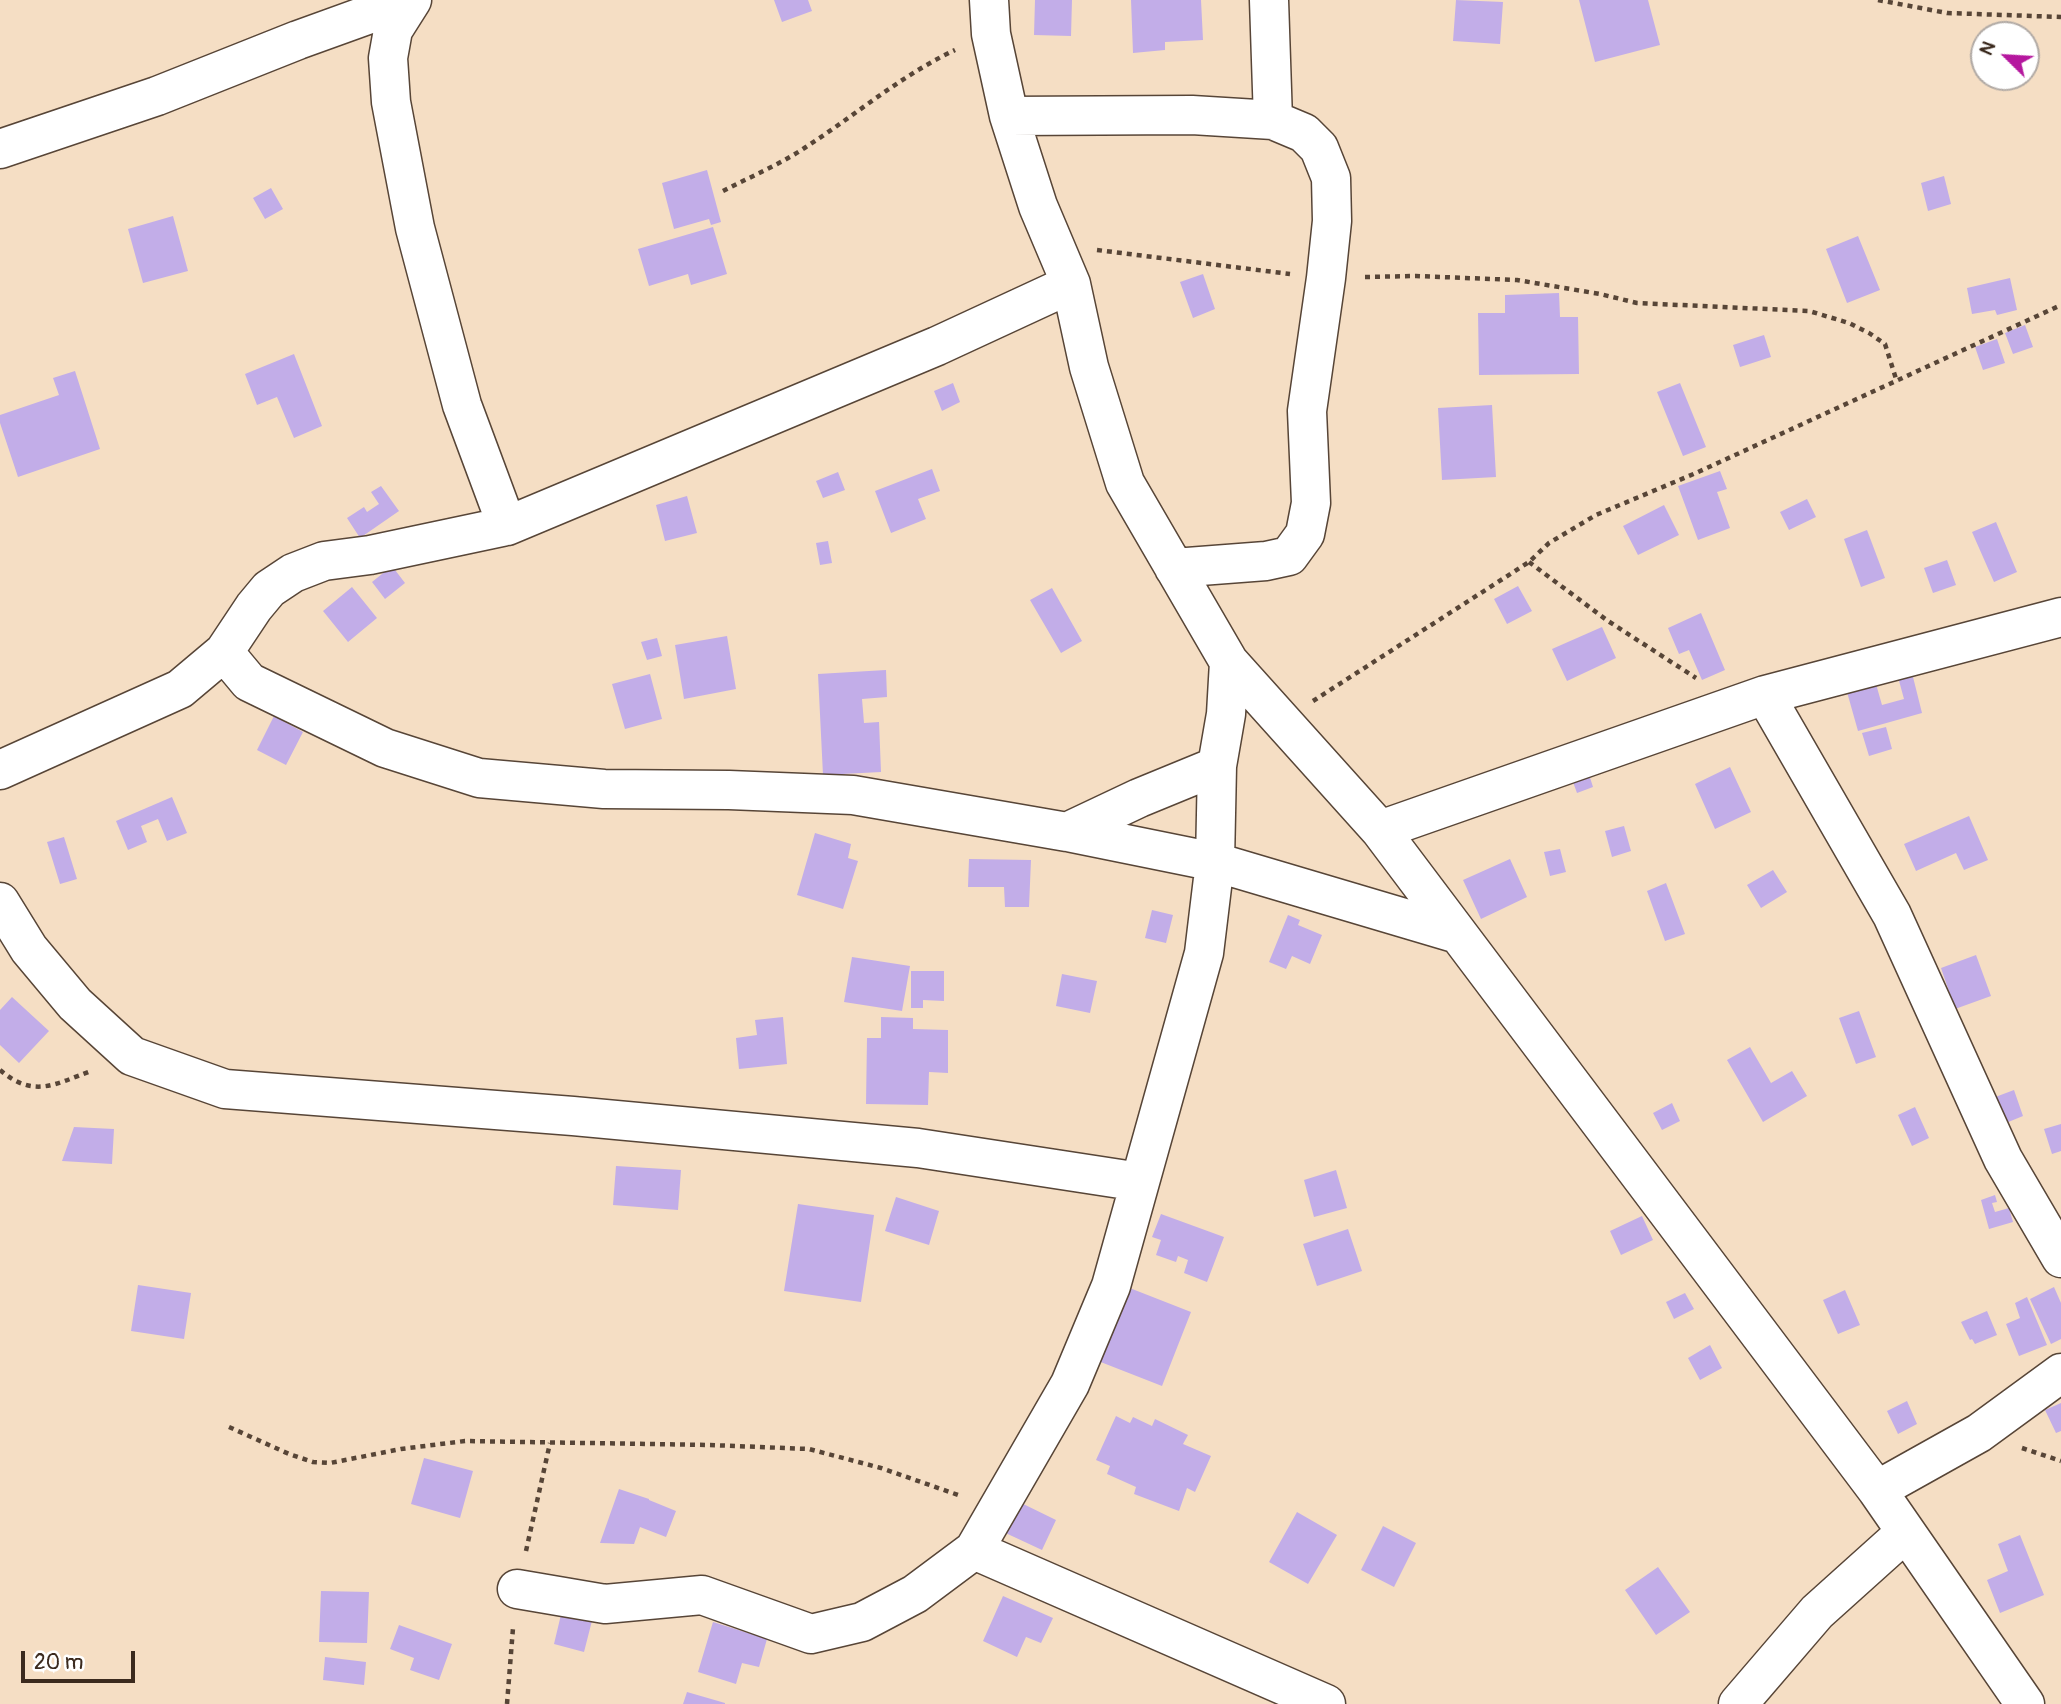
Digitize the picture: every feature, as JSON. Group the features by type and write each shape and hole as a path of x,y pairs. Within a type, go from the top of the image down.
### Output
{"street":[{"path":"0,149 157,96 298,40 410,0"},
{"path":"410,0 393,30 388,58 391,102 415,228 462,405 508,526"},
{"path":"1269,0 1273,120"},
{"path":"990,17 1009,117 1038,206 1071,284 1089,367 1125,483 1229,662 1380,830 1877,1490 2025,1704"},
{"path":"1009,117 1192,115 1273,120 1304,133 1319,148 1331,178 1332,221 1307,411 1311,503 1305,534 1289,556 1266,561 1174,568"},
{"path":"0,770 180,689 224,652 269,589 293,573 324,561 370,555 508,526 937,346 1071,284"},
{"path":"1380,830 1751,699 2061,617"},
{"path":"224,652 249,682 385,748 479,778 604,789 853,795 1067,832 1215,862 1458,934"},
{"path":"517,1589 605,1604 702,1595 811,1634 862,1622 915,1594 974,1550 1070,1384 1111,1286 1204,953 1215,862 1217,766 1226,715 1229,662"},
{"path":"1751,699 1892,915 2003,1159 2061,1258"},
{"path":"1067,832 1139,798 1217,766"},
{"path":"0,902 29,949 75,1004 132,1056 225,1088 918,1147 1139,1182"},
{"path":"1877,1490 1979,1433 2061,1373"},
{"path":"1738,1704 1817,1612 1906,1532"},
{"path":"974,1550 1326,1704"}],"path":[{"path":"1878,0 1947,13 2061,17"},
{"path":"723,191 808,146 990,17"},
{"path":"1054,244 1326,278 1416,276 1517,281 1600,294 1637,303 1809,311 1859,328 1885,344 1897,382"},
{"path":"1283,721 1528,562 1549,543 1596,515 1696,473 2061,305"},
{"path":"1528,562 1608,621 1751,699"},
{"path":"0,1070 11,1080 31,1086 53,1086 132,1056"},
{"path":"229,1427 289,1454 313,1462 330,1463 401,1449 465,1441 809,1449 881,1468 998,1510"}],"building":[{"path":"774,0 808,0 812,11 782,22"},
{"path":"1035,0 1072,0 1071,36 1034,35"},
{"path":"1131,0 1201,0 1203,40 1165,42 1165,50 1133,53"},
{"path":"1456,0 1503,2 1500,44 1453,41"},
{"path":"1579,0 1648,0 1660,45 1595,62"},
{"path":"707,170 721,222 711,225 709,219 674,229 662,183"},
{"path":"1944,176 1951,204 1928,211 1921,183"},
{"path":"271,188 283,209 265,219 253,198"},
{"path":"173,216 188,271 143,283 128,229"},
{"path":"713,227 727,274 691,285 688,274 649,286 638,249"},
{"path":"1858,236 1880,290 1847,303 1826,249"},
{"path":"1203,274 1215,309 1193,318 1180,282"},
{"path":"2010,278 2017,310 1997,315 1995,310 1972,314 1967,288"},
{"path":"1559,293 1560,317 1578,317 1579,374 1479,375 1478,313 1505,313 1505,295"},
{"path":"2025,325 2033,347 2013,354 2005,333"},
{"path":"1764,335 1771,357 1740,367 1733,345"},
{"path":"1997,339 2005,363 1983,370 1975,347"},
{"path":"294,354 322,426 294,438 277,397 257,405 245,374"},
{"path":"75,371 100,449 18,477 0,423 0,415 59,395 53,378"},
{"path":"953,383 960,402 942,411 934,391"},
{"path":"1680,383 1706,447 1683,456 1657,392"},
{"path":"1492,405 1496,477 1442,480 1438,408"},
{"path":"932,469 940,491 918,499 926,519 891,533 875,491"},
{"path":"1720,471 1727,489 1717,492 1730,528 1698,540 1678,486"},
{"path":"838,472 845,490 823,498 816,481"},
{"path":"381,486 399,511 360,538 347,518 364,507 367,512 379,504 371,492"},
{"path":"687,496 697,533 665,541 656,505"},
{"path":"1807,499 1816,517 1789,530 1780,512"},
{"path":"1664,505 1679,535 1638,555 1623,526"},
{"path":"1996,522 2017,572 1994,582 1972,532"},
{"path":"1867,530 1885,578 1861,587 1844,539"},
{"path":"828,541 832,563 820,565 816,543"},
{"path":"1947,560 1956,585 1933,593 1924,568"},
{"path":"392,566 405,583 385,599 372,582"},
{"path":"1518,586 1532,611 1507,624 1494,599"},
{"path":"352,587 377,618 348,642 323,611"},
{"path":"1052,588 1082,641 1061,653 1030,600"},
{"path":"1701,613 1725,670 1702,680 1689,650 1679,654 1668,628"},
{"path":"1602,627 1616,658 1567,681 1552,649"},
{"path":"727,636 736,689 684,699 675,645"},
{"path":"657,638 662,656 647,660 641,642"},
{"path":"886,670 887,697 862,699 864,723 879,722 881,772 823,775 818,674"},
{"path":"1912,673 1922,713 1858,731 1847,692 1876,684 1882,705 1904,699 1898,677"},
{"path":"650,674 662,719 625,729 612,684"},
{"path":"274,716 303,732 286,765 257,750"},
{"path":"1886,727 1892,749 1869,756 1862,733"},
{"path":"1586,765 1593,787 1577,793 1569,771"},
{"path":"1730,767 1751,812 1715,829 1695,784"},
{"path":"172,797 187,833 167,841 158,819 141,826 147,842 128,850 116,821"},
{"path":"1969,816 1988,860 1964,870 1956,853 1916,871 1904,844"},
{"path":"1624,826 1631,851 1612,857 1605,831"},
{"path":"815,833 851,844 848,858 858,861 843,909 797,895"},
{"path":"64,837 77,879 60,884 47,842"},
{"path":"1560,849 1566,872 1550,876 1544,852"},
{"path":"969,859 1031,860 1029,907 1005,907 1004,887 968,887"},
{"path":"1510,859 1527,897 1481,919 1463,880"},
{"path":"1773,870 1787,892 1761,908 1747,885"},
{"path":"1666,883 1685,934 1665,941 1647,891"},
{"path":"1152,910 1173,915 1166,943 1145,938"},
{"path":"1288,915 1300,920 1298,925 1322,935 1310,964 1292,956 1286,969 1269,962"},
{"path":"1976,955 1991,996 1955,1009 1941,968"},
{"path":"852,957 910,966 902,1011 844,1002"},
{"path":"911,971 944,971 944,1001 923,1000 923,1008 911,1008"},
{"path":"1062,974 1097,981 1090,1013 1056,1006"},
{"path":"12,997 49,1031 19,1063 0,1045 0,1010"},
{"path":"1859,1011 1876,1057 1856,1064 1839,1018"},
{"path":"783,1017 787,1064 739,1069 736,1038 757,1035 755,1020"},
{"path":"881,1017 913,1018 913,1029 948,1030 948,1073 929,1072 928,1105 866,1104 867,1038 881,1038"},
{"path":"1750,1047 1771,1083 1792,1071 1807,1096 1763,1122 1727,1060"},
{"path":"2014,1090 2023,1116 2001,1125 1990,1099"},
{"path":"1672,1103 1680,1121 1662,1130 1653,1113"},
{"path":"1915,1107 1929,1138 1912,1146 1898,1115"},
{"path":"2061,1124 2061,1151 2052,1154 2044,1129"},
{"path":"74,1127 114,1129 112,1164 62,1161"},
{"path":"616,1166 681,1170 678,1210 613,1205"},
{"path":"1336,1170 1347,1208 1314,1217 1304,1180"},
{"path":"1995,1195 1997,1202 1992,1203 1995,1212 2009,1208 2013,1222 1989,1229 1981,1200"},
{"path":"896,1197 939,1211 929,1245 885,1231"},
{"path":"798,1204 874,1215 861,1302 784,1291"},
{"path":"1161,1214 1224,1237 1207,1282 1184,1273 1188,1260 1178,1256 1176,1262 1156,1255 1161,1240 1152,1237"},
{"path":"1642,1216 1653,1240 1621,1255 1610,1231"},
{"path":"1348,1229 1362,1271 1317,1286 1303,1244"},
{"path":"138,1285 191,1293 184,1339 131,1331"},
{"path":"1122,1285 1191,1312 1162,1386 1093,1359"},
{"path":"2054,1287 2061,1303 2061,1339 2051,1344 2030,1299"},
{"path":"1845,1290 1860,1325 1838,1334 1823,1300"},
{"path":"1685,1293 1694,1309 1674,1319 1666,1302"},
{"path":"2027,1297 2047,1345 2019,1356 2006,1324 2020,1318 2015,1303"},
{"path":"1987,1311 1997,1335 1975,1344 1961,1322"},
{"path":"1710,1345 1722,1368 1700,1380 1688,1358"},
{"path":"1907,1401 1917,1424 1898,1434 1887,1411"},
{"path":"2061,1403 2061,1431 2056,1433 2045,1410"},
{"path":"1116,1416 1130,1423 1133,1417 1152,1426 1155,1419 1188,1435 1183,1444 1211,1456 1195,1492 1187,1488 1179,1511 1134,1494 1136,1487 1107,1474 1110,1466 1096,1460"},
{"path":"424,1458 473,1471 460,1518 411,1504"},
{"path":"619,1489 676,1511 666,1537 640,1527 634,1544 600,1543"},
{"path":"1011,1498 1056,1520 1042,1550 997,1529"},
{"path":"1297,1512 1337,1535 1308,1584 1269,1562"},
{"path":"1383,1526 1416,1543 1394,1587 1361,1570"},
{"path":"2020,1535 2044,1595 2000,1613 1987,1580 2008,1571 1998,1544"},
{"path":"1658,1567 1690,1612 1656,1635 1625,1590"},
{"path":"321,1591 369,1592 367,1643 319,1642"},
{"path":"1003,1596 1053,1618 1041,1643 1026,1637 1017,1657 983,1641"},
{"path":"564,1602 595,1609 584,1652 554,1644"},
{"path":"713,1622 767,1639 759,1667 742,1663 736,1684 698,1672"},
{"path":"399,1625 452,1644 439,1680 410,1670 414,1658 390,1649"},
{"path":"325,1657 366,1662 364,1685 323,1680"},
{"path":"687,1692 725,1703 725,1704 683,1704"}]}
